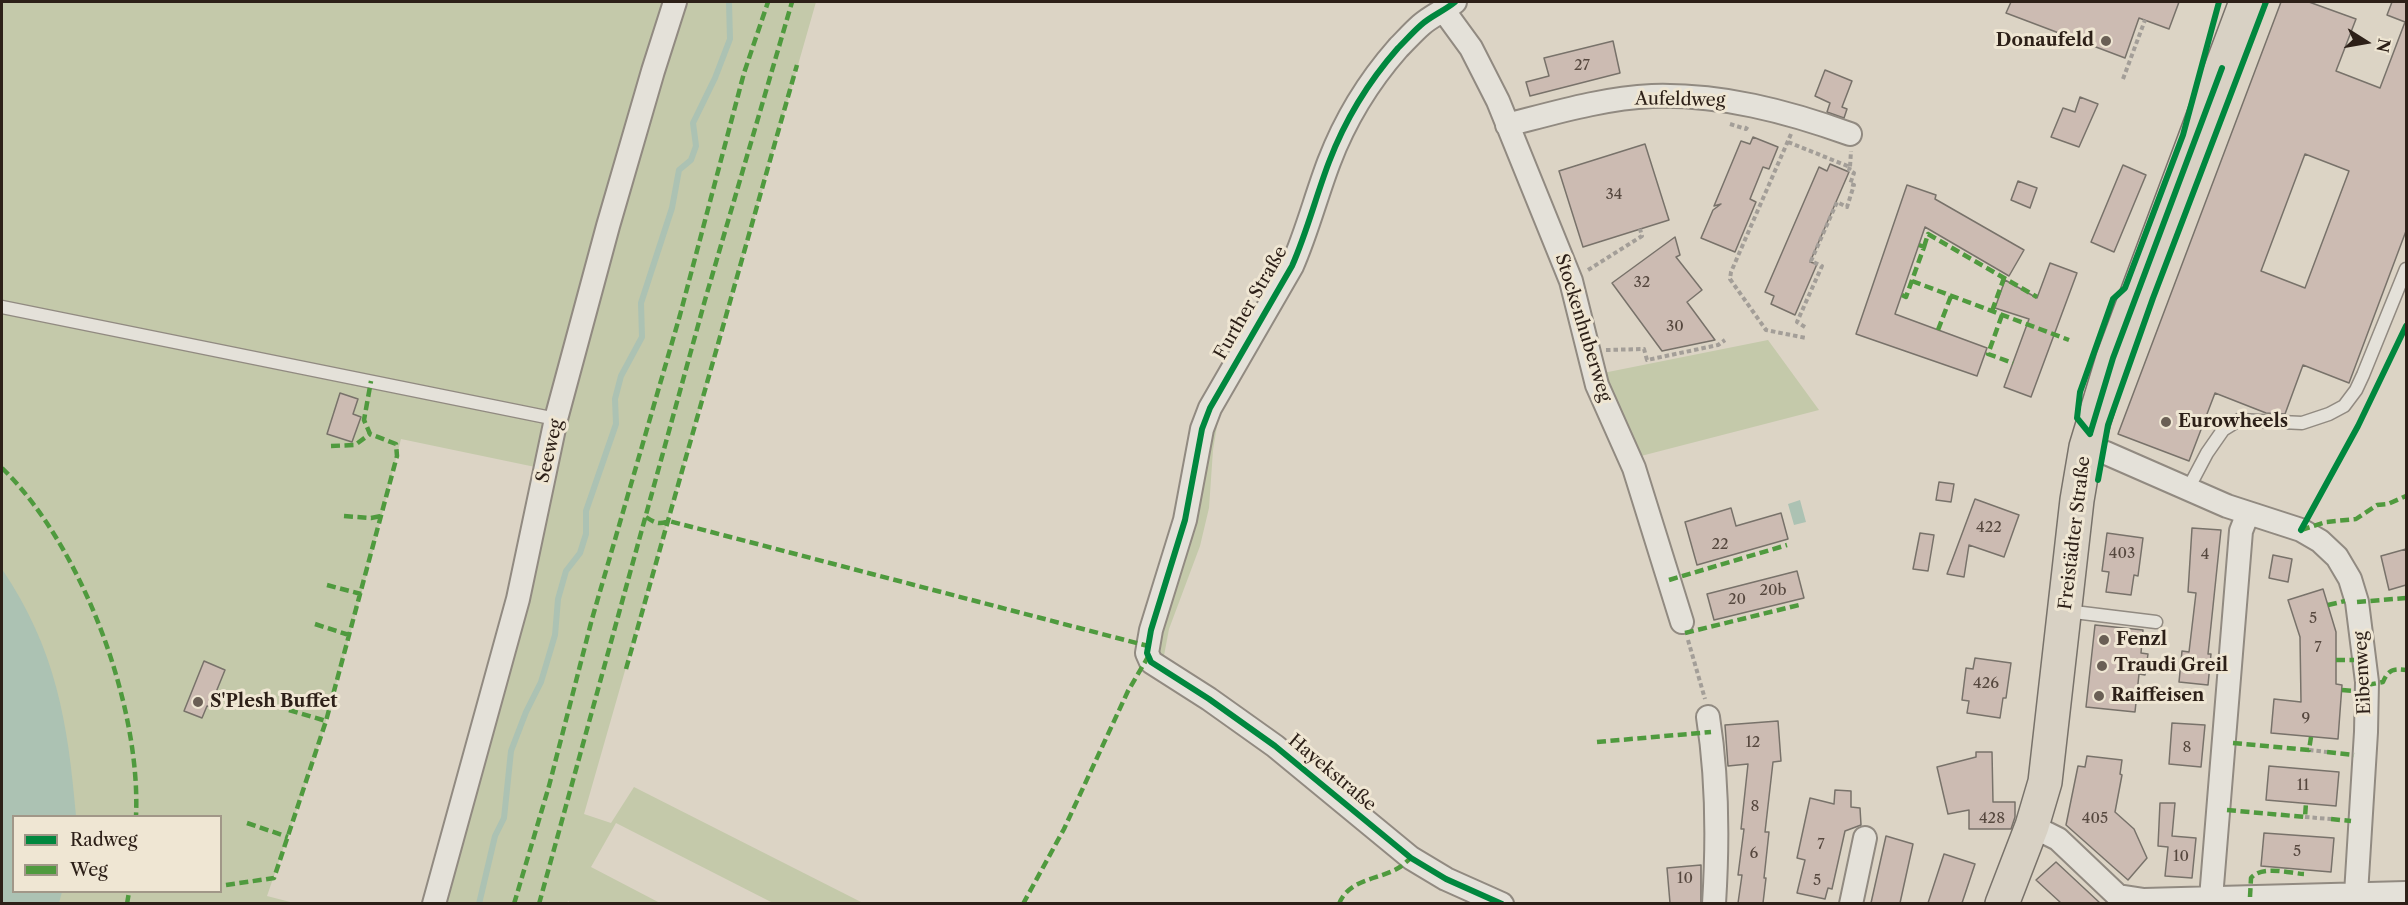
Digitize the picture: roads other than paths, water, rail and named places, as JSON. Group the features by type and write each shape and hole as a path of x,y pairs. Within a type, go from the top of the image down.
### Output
{"main road":[{"name":"Freistädter Straße","path":"2002,903 2032,826 2045,782 2077,500 2086,447 2113,358 2246,2"}],"street":[{"name":"Seeweg","path":"434,903 518,599 556,419 653,71 675,2"},
{"name":"Stockenhuberweg","path":"1449,6 1508,125 1571,281 1597,386 1634,468 1682,622"},
{"name":"Further Straße","path":"1148,657 1151,630 1185,520 1202,429 1210,408 1292,266 1302,244 1329,161 1353,111 1397,50 1421,25 1449,6"},
{"name":"Aufeldweg","path":"1508,125 1623,99 1677,97 1729,100 1755,105 1795,115 1850,134"},
{"name":"Eibenweg","path":"2086,447 2248,513 2282,522 2320,541 2337,557 2350,579 2357,602 2364,642 2367,685 2363,802 2345,898"},
{"path":"2211,898 2241,531 2248,513"},
{"name":"Hayekstraße","path":"1148,657 1158,668 1209,699 1275,746 1411,858 1446,879 1502,903"},
{"path":"1708,717 1718,832 1714,903"},
{"path":"2032,826 2058,839 2118,900 2345,898 2406,893"},
{"path":"1851,903 1865,837"}],"lane":[{"path":"2188,489 2207,453 2223,430 2239,420 2302,423 2343,406 2356,390 2363,375 2406,268"},
{"path":"2,307 556,419"},
{"path":"2065,611 2156,622"}],"waterway":[{"path":"479,904 495,836 504,818 511,751 541,682 555,635 558,599 566,571 580,553 586,534 586,511 616,424 615,399 621,376 642,337 641,303 672,208 679,170 691,160 696,146 693,123 715,78 730,39 729,2"}],"place":[{"name":"Donaufeld","path":"2106,41"},
{"name":"Eurowheels","path":"2166,422"},
{"name":"Fenzl","path":"2104,640"},
{"name":"Traudi Greil","path":"2102,666"},
{"name":"Raiffeisen","path":"2099,696"},
{"name":"S'Plesh Buffet","path":"198,702"}]}
